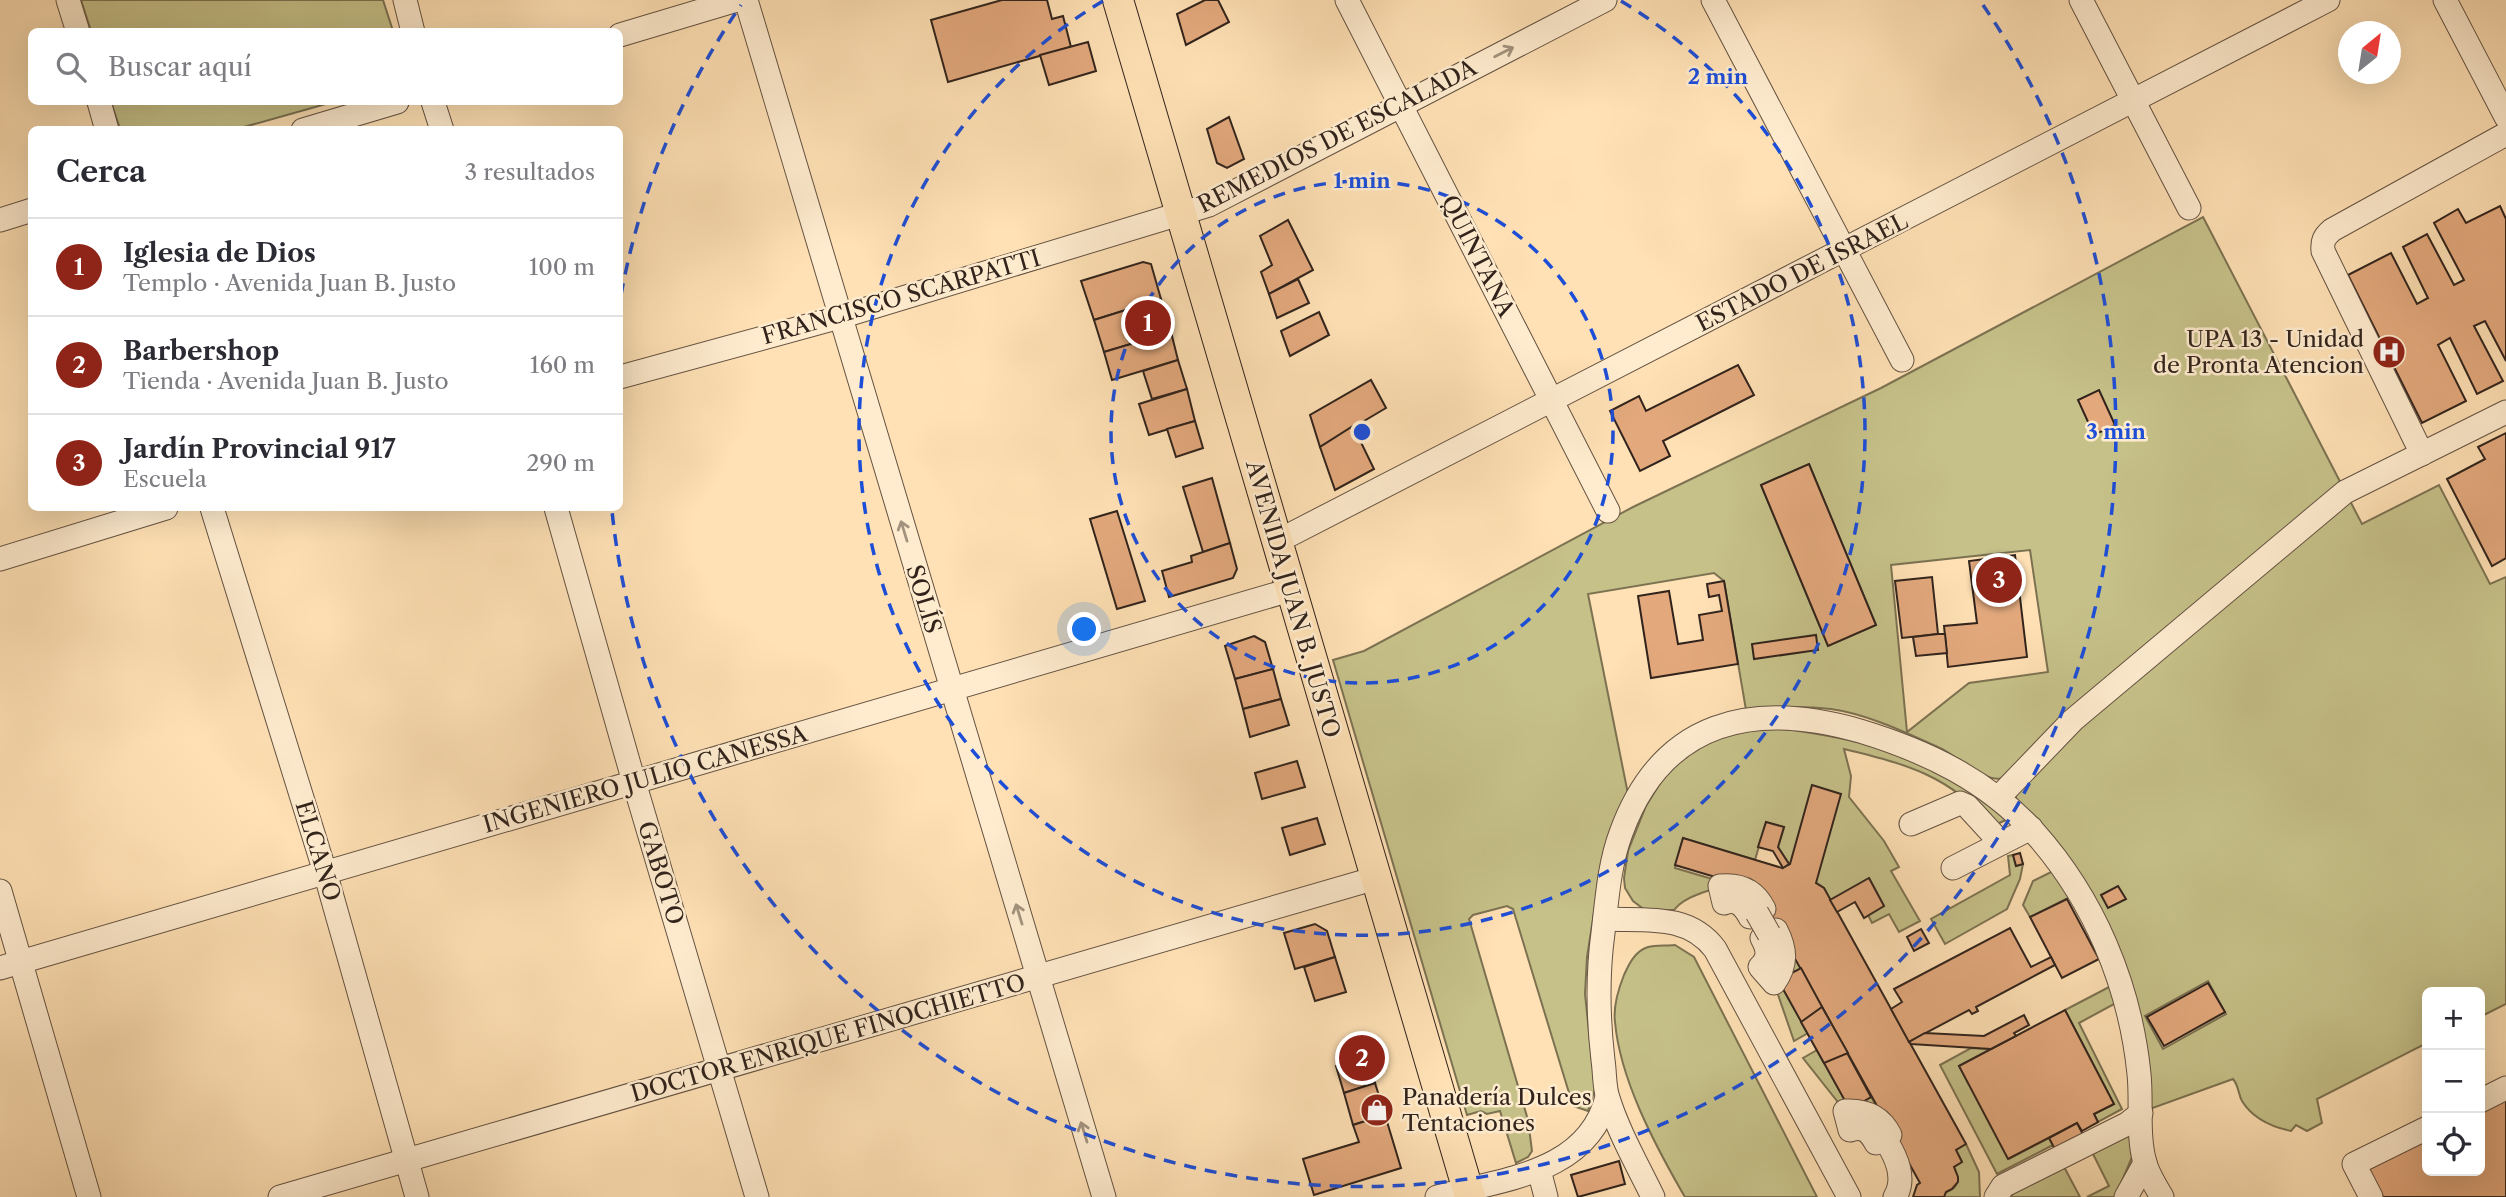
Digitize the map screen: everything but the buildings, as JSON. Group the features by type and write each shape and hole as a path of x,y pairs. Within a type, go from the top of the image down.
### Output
{"main road":[{"name":"AVENIDA JUAN B. JUSTO","path":"1118,0 1290,590 1474,1194"}],"street":[{"path":"68,0 77,28"},
{"path":"405,0 413,28"},
{"path":"623,34 737,0"},
{"name":"SOLÍS","path":"746,0 1104,1197"},
{"name":"QUINTANA","path":"1347,0 1608,511"},
{"name":"REMEDIOS DE ESCALADA","path":"1181,213 1209,205 1605,0"},
{"path":"1713,0 1902,360"},
{"path":"2081,0 2189,208"},
{"name":"ESTADO DE ISRAEL","path":"1276,542 2328,0"},
{"path":"2445,0 2506,117"},
{"path":"100,105 106,126"},
{"path":"316,126 387,105"},
{"path":"434,105 441,126"},
{"path":"2422,454 2323,251 2322,244 2325,236 2332,230 2506,134"},
{"path":"0,220 28,211"},
{"name":"FRANCISCO SCARPATTI","path":"623,376 840,317 1181,213"},
{"path":"1998,798 2073,720 2345,492 2506,412"},
{"path":"0,559 156,511"},
{"name":"ELCANO","path":"213,511 325,872 417,1197"},
{"name":"GABOTO","path":"557,511 757,1197"},
{"name":"INGENIERO JULIO CANESSA","path":"10,965 1290,590"},
{"path":"1653,1197 1607,1097 1597,1004 1605,919 1615,854 1621,832 1645,785 1663,760 1684,743 1726,723 1763,718 1792,719 1851,729 1914,749 1958,771 1998,798 2031,828 2077,887 2118,974 2139,1072 2134,1119 2145,1163 2162,1197"},
{"path":"1911,824 1960,803 1967,806 2001,843"},
{"path":"1953,868 2031,828"},
{"name":"DOCTOR ENRIQUE FINOCHIETTO","path":"280,1197 1376,878"},
{"path":"0,891 10,965 89,1197"},
{"path":"1722,894 1733,892 1751,902 1769,934 1762,938 1768,952 1760,967 1767,975"},
{"path":"1605,919 1683,924 1694,928 1710,943 1849,1197"},
{"path":"2485,1098 2506,1088"},
{"path":"1437,1197 1474,1194 1539,1170 1563,1158 1598,1122 1607,1097"},
{"path":"2084,1135 2122,1116 2134,1119"},
{"path":"2007,1187 2134,1119"},
{"path":"1847,1120 1850,1130 1866,1130 1876,1143 1884,1139 1902,1175 1895,1197"},
{"path":"2371,1197 2354,1164 2422,1130"},
{"path":"2007,1187 2017,1169 2055,1150"},
{"path":"1888,1197 1886,1193 1892,1187 1894,1179 1888,1164 1902,1157 1910,1177 1906,1197"},
{"path":"2126,1197 2145,1163"},
{"path":"1539,1170 1546,1197"}],"shaded area":[{"path":"81,0 383,0 392,28 90,28"},
{"path":"112,105 322,105 248,126 119,126"},
{"path":"2203,217 2362,524 2439,485 2490,584 2506,577 2506,1004 2485,1014 2485,987 2422,987 2422,1046 2317,1099 2322,1123 2307,1131 2296,1125 2291,1131 2257,1117 2242,1101 2233,1079 2150,1109 2139,1019 2016,801 2016,792 2003,778 1981,774 1942,749 1859,715 1810,707 1746,710 1724,581 1714,573 1588,594 1628,794 1602,862 1587,957 1585,994 1595,1089 1588,1111 1573,1106 1513,909 1507,906 1473,915 1469,919 1528,1120 1532,1151 1528,1157 1516,1163 1500,1111 1487,1114 1481,1111 1467,1115 1333,660 1364,651 1633,507 1881,388","holes":["1809,464 1876,625 1828,646 1761,485","2030,550 2048,672 1969,683 1907,732 1891,565","2208,981 2226,1014 2163,1049 2145,1016"]},
{"path":"1768,727 1844,739 1918,761 1965,785 2008,819 1993,826 1977,809 1943,783 1887,760 1844,749 1851,776 1849,797 1884,841 1899,867 1891,871 1920,921 1899,932 1889,914 1872,923 1868,915 1884,906 1869,878 1830,900 1824,888 1789,864 1778,847 1784,828 1766,822 1755,860 1683,838 1675,868 1736,886 1702,893 1685,900 1674,910 1645,910 1633,901 1625,888 1628,851 1646,806 1672,764 1711,739"},
{"path":"2013,855 2016,866 2023,864 2020,879 2007,909 1945,944 1931,919 2010,875 2008,856"},
{"path":"2053,871 2070,897 2030,917 2023,905 2033,881"},
{"path":"1778,929 1801,968 1808,1033 1794,1041 1774,983"},
{"path":"1675,945 1694,957 1817,1197 1685,1197 1660,1153 1624,1066 1618,1044 1615,1004 1628,967 1636,955 1648,947"},
{"path":"2111,986 2116,1003 2079,1023 2122,1109 2098,1122 2094,1114 2114,1104 2065,1010"},
{"path":"1971,1048 1991,1049 1959,1066 2009,1159 2049,1138 2053,1145 1997,1174 1940,1065"},
{"path":"1817,1050 1846,1102 1859,1104 1871,1097 1893,1134 1845,1111 1803,1058"},
{"path":"2129,1129 2133,1155 2115,1197 2087,1197 2109,1186 2090,1148"},
{"path":"1966,1144 1979,1172 1980,1197 1944,1197 1957,1182 1954,1167 1962,1162 1956,1150"},
{"path":"2062,1163 2080,1197 2010,1197 2024,1182"}],"place":[{"name":"Iglesia de Dios","path":"1148,323"},
{"name":"UPA 13 - Unidad de Pronta Atencion","path":"2389,352"},
{"name":"Jardín Provincial 917","path":"1999,580"},
{"name":"Barbershop","path":"1362,1058"},
{"name":"Panadería Dulces Tentaciones","path":"1377,1110"}]}
